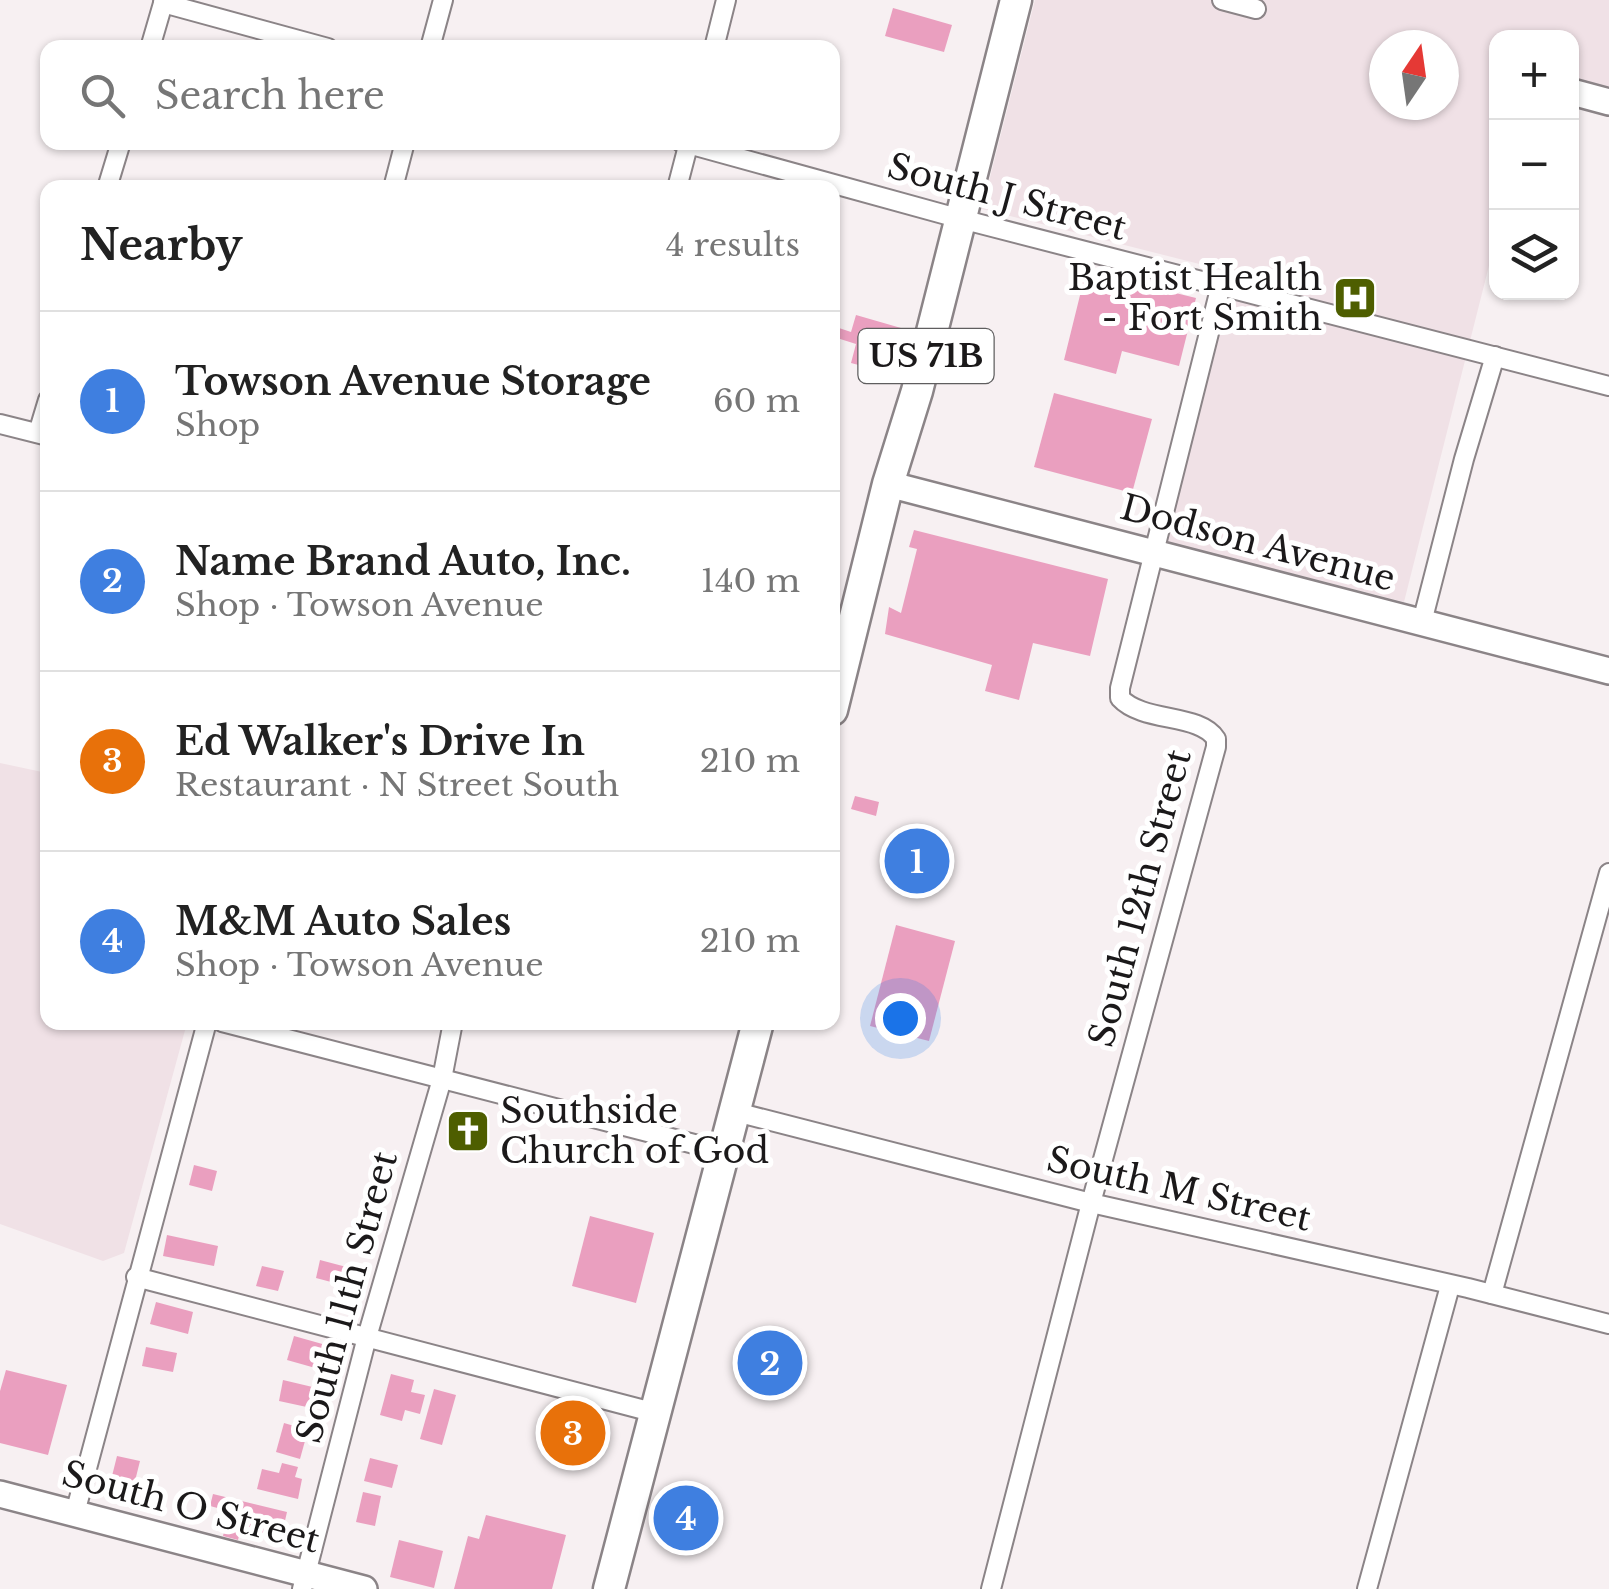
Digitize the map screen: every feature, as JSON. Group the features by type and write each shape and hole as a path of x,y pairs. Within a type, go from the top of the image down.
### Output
{"main road":[{"name":"US 71B","path":"840,643 917,391 1016,0"},
{"path":"609,1589 756,1030"}],"street":[{"path":"432,40 442,0"},
{"path":"716,40 726,0"},
{"path":"1222,0 1256,9"},
{"path":"152,40 164,2 299,40"},
{"path":"1579,94 1609,102"},
{"path":"109,180 119,150"},
{"path":"395,180 403,150"},
{"path":"679,180 685,150"},
{"name":"South J Street","path":"711,150 820,180"},
{"name":"South J Street","path":"840,186 1609,386"},
{"name":"South 12th Street","path":"991,1589 1091,1203 1216,747 1216,739 1207,729 1130,708 1120,698 1221,285"},
{"path":"1422,622 1495,356"},
{"path":"0,424 40,433"},
{"name":"Dodson Avenue","path":"888,484 1609,671"},
{"path":"1492,1294 1609,874"},
{"path":"74,1513 205,1030"},
{"path":"253,1030 725,1152"},
{"name":"South 11th Street","path":"304,1581 452,1030"},
{"name":"South M Street","path":"736,1112 1091,1203 1609,1324"},
{"path":"136,1277 656,1413"},
{"path":"1367,1589 1450,1286"},
{"name":"South O Street","path":"0,1494 304,1581 364,1589"}],"shaded area":[{"name":"Baptist Health - Fort Smith","path":"1035,0 1609,0 1609,116 1579,108 1579,30 1489,30 1489,266 1404,602 1167,542 1235,273 982,209"},
{"path":"0,763 40,772 40,1030 185,1030 124,1253 103,1261 0,1224"}],"building":[{"path":"893,8 952,25 944,52 885,36"},
{"path":"1086,271 1196,298 1179,366 1122,351 1116,374 1064,360"},
{"path":"856,315 901,328 889,373 851,363 856,344 840,339 840,328 851,332"},
{"path":"1054,393 1152,419 1132,493 1034,467"},
{"path":"914,530 1108,579 1090,656 1033,643 1019,700 985,691 992,665 885,634 889,607 901,613 917,549 909,547"},
{"path":"855,796 879,802 876,816 851,809"},
{"path":"896,925 955,941 929,1041 870,1026"},
{"path":"194,1165 217,1171 212,1191 189,1185"},
{"path":"590,1216 654,1233 636,1303 572,1286"},
{"path":"167,1235 218,1246 214,1266 163,1256"},
{"path":"320,1260 354,1269 350,1287 316,1278"},
{"path":"262,1266 284,1271 278,1291 256,1286"},
{"path":"156,1302 193,1312 188,1334 150,1324"},
{"path":"294,1336 333,1347 326,1371 287,1360"},
{"path":"146,1347 177,1353 173,1372 142,1366"},
{"path":"6,1370 67,1385 48,1455 0,1443 0,1391"},
{"path":"391,1374 414,1380 411,1392 425,1395 420,1414 405,1410 402,1421 380,1415"},
{"path":"283,1380 321,1389 316,1409 279,1401"},
{"path":"434,1389 456,1395 442,1445 420,1439"},
{"path":"553,1411 601,1422 593,1456 545,1444"},
{"path":"284,1423 308,1430 300,1459 276,1452"},
{"path":"117,1456 140,1461 132,1493 109,1488"},
{"path":"370,1458 398,1465 392,1488 364,1481"},
{"path":"282,1463 298,1467 295,1477 302,1479 298,1499 257,1489 262,1469 279,1473"},
{"path":"363,1492 381,1496 375,1526 356,1522"},
{"path":"213,1494 287,1512 281,1538 241,1528 238,1540 223,1536 229,1511 210,1506"},
{"path":"676,1495 699,1500 696,1516 708,1519 703,1538 668,1529"},
{"path":"486,1515 566,1535 552,1589 454,1589 468,1536 479,1539"},
{"path":"399,1540 443,1551 434,1588 390,1577"}],"place":[{"name":"Baptist Health - Fort Smith","path":"1355,298"},
{"name":"Towson Avenue Storage","path":"917,861"},
{"name":"Southside Church of God","path":"468,1131"},
{"name":"Name Brand Auto, Inc.","path":"770,1363"},
{"name":"Ed Walker's Drive In","path":"573,1433"},
{"name":"M&M Auto Sales","path":"686,1518"}]}
